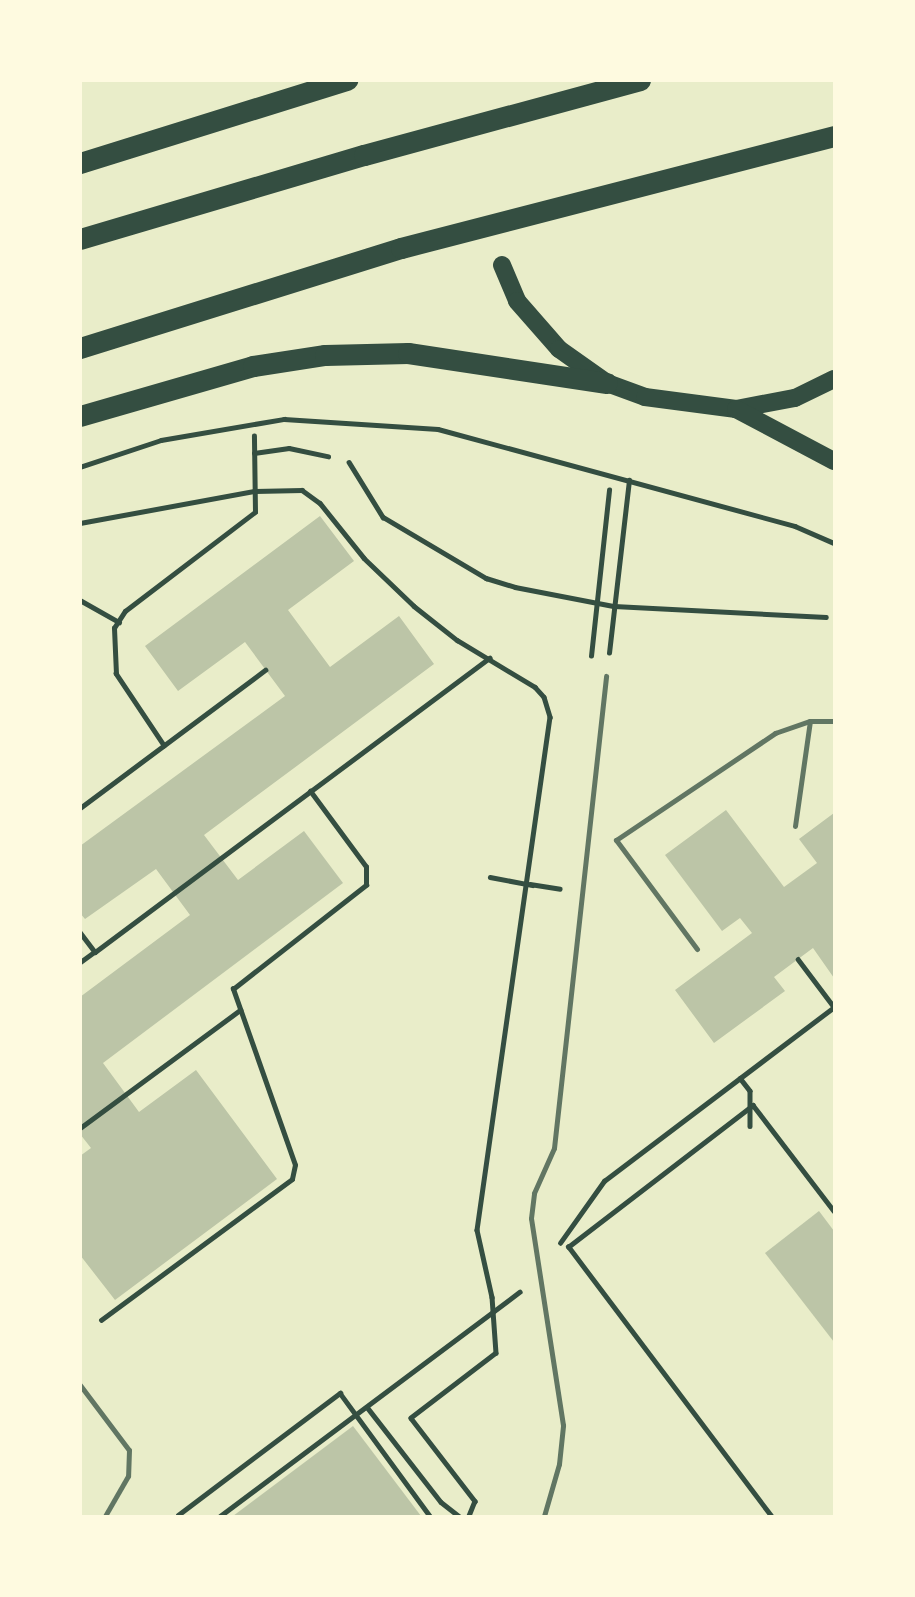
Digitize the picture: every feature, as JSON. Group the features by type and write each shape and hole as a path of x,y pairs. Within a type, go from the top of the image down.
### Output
{"highway":[{"path":"80,163 347,80"},
{"path":"80,239 363,155 640,80"},
{"path":"80,348 401,248 835,136"},
{"path":"80,416 253,366 325,355 408,353 607,383"}],"main road":[{"path":"502,265 517,301 559,349 607,383 645,397 736,409 795,398 835,379"},
{"path":"736,409 835,461"}],"lane":[{"path":"544,1517 559,1464 563,1425 531,1218 534,1194 554,1148 606,676"},
{"path":"795,826 810,721"},
{"path":"697,949 616,840 775,733 810,721 835,721"},
{"path":"80,1385 129,1450 128,1476 105,1517"}],"path":[{"path":"80,467 161,440 284,419 438,429 795,526 835,543"},
{"path":"164,746 116,674 112,646 125,611 255,512 254,436"},
{"path":"254,453 289,447 328,456"},
{"path":"349,462 383,517 486,578 614,606 826,617"},
{"path":"606,676 628,480"},
{"path":"80,523 255,491 302,489 320,503 364,558 414,606 535,687 550,717 529,884 477,1230 492,1297 496,1353 411,1418 475,1502 469,1517"},
{"path":"80,600 119,622"},
{"path":"80,963 489,658"},
{"path":"80,808 265,670"},
{"path":"101,1320 292,1179 295,1165 233,989 366,885 366,867 310,791"},
{"path":"490,877 565,889"},
{"path":"80,932 95,952"},
{"path":"798,959 835,1007"},
{"path":"80,1128 240,1010"},
{"path":"740,1078 750,1091 753,1105 750,1126"},
{"path":"753,1105 835,1211"},
{"path":"753,1105 568,1247 771,1517"},
{"path":"178,1515 341,1393 430,1517"},
{"path":"367,1407 441,1502 459,1517"}],"building":[{"path":"320,516 354,561 288,610 330,667 399,616 434,664 204,835 238,880 304,831 343,883 103,1063 139,1112 196,1070 277,1179 115,1300 80,1255 80,1156 91,1148 80,1134 80,997 190,915 156,869 85,919 80,913 80,846 285,696 245,642 178,691 145,646"},
{"path":"726,810 784,887 817,863 799,839 834,813 834,978 813,948 774,977 785,991 714,1043 675,990 752,933 740,918 722,931 665,855"},
{"path":"819,1211 834,1231 834,1342 765,1253"},
{"path":"353,1426 421,1516 233,1516"}]}
